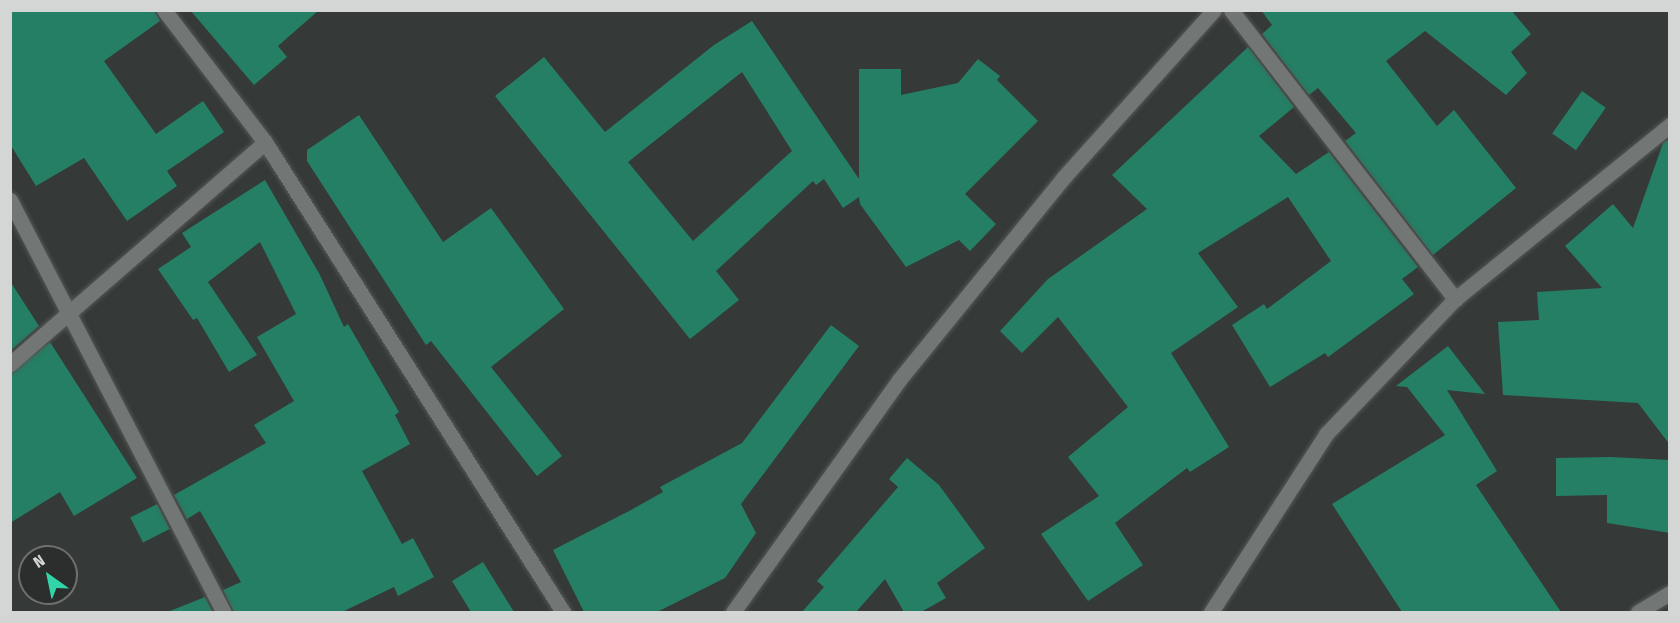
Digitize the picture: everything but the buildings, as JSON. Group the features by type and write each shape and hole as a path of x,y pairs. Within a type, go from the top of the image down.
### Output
{"street":[{"path":"164,10 265,142 563,612"},
{"path":"733,612 899,380 1064,177 1214,10"},
{"path":"1232,10 1455,299"},
{"path":"1211,612 1326,434 1455,299 1670,125"},
{"path":"10,364 265,142"},
{"path":"10,200 224,612"},
{"path":"1638,612 1670,592"}]}
